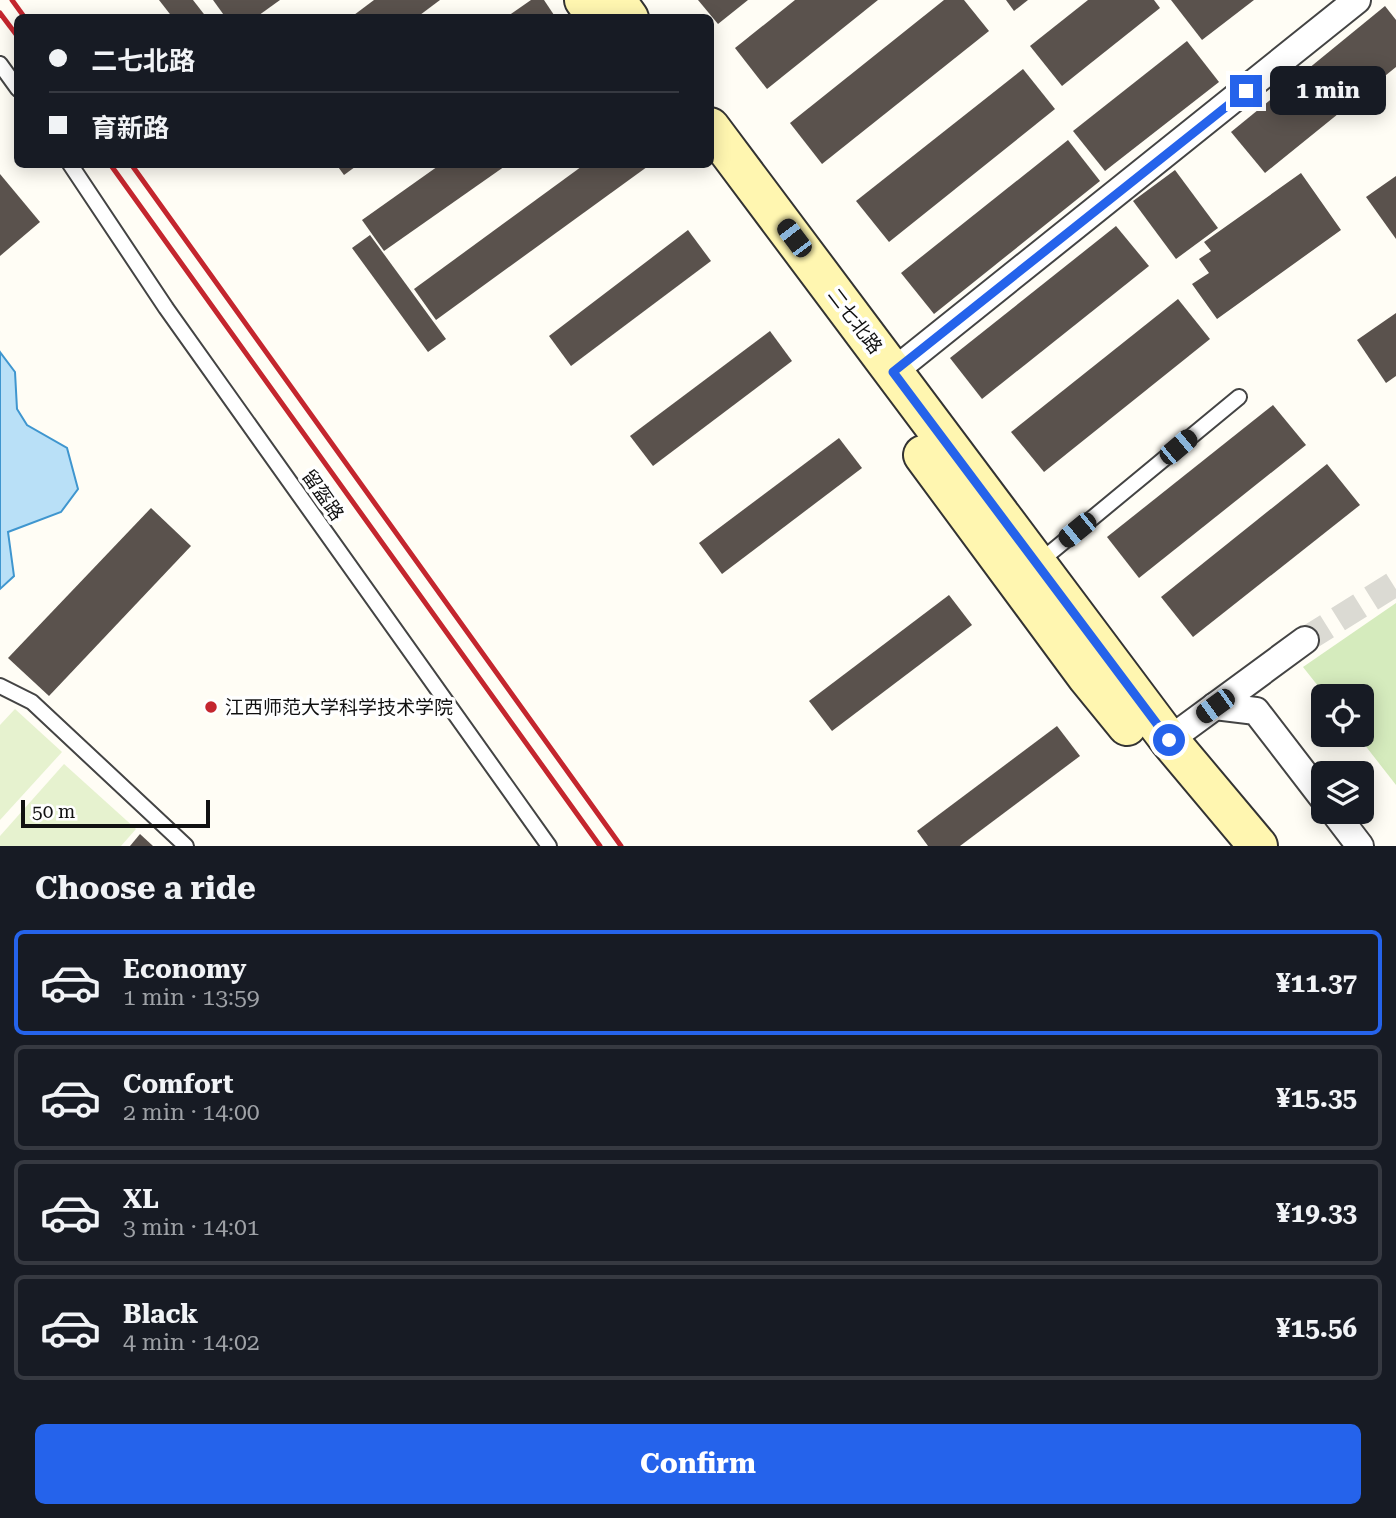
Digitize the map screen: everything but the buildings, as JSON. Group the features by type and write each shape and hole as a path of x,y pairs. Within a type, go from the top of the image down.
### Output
{"main road":[{"name":"二七北路","path":"714,132 1169,740 1258,846"},
{"name":"二七北路","path":"709,168 1087,677 1225,846"}],"street":[{"path":"893,372 1357,0"},
{"path":"1169,740 1305,640"},
{"path":"1215,706 1256,711 1311,782"},
{"path":"1343,824 1360,846"}],"lane":[{"path":"0,64 14,83"},
{"name":"留盔路","path":"73,168 166,308 549,846"},
{"path":"1037,564 1239,397"},
{"path":"0,686 32,702 186,846"}],"green space":[{"path":"1396,603 1396,785 1366,747 1374,747 1374,684 1316,684 1303,667"},
{"path":"15,709 62,752 0,820 0,725"},
{"path":"64,764 136,829 121,846 0,846 0,836"}],"water":[{"path":"0,352 15,372 17,409 27,425 67,448 78,489 61,512 8,532 14,576 0,589"}],"tunnel":[{"path":"1305,640 1396,583"}],"railway":[{"path":"12,0 22,14"},
{"path":"0,13 14,32"},
{"path":"113,168 600,846"},
{"path":"134,168 621,846"}],"place":[{"name":"江西师范大学科学技术学院","path":"211,707"}],"route":[{"path":"1169,740 893,372 1246,91"}]}
